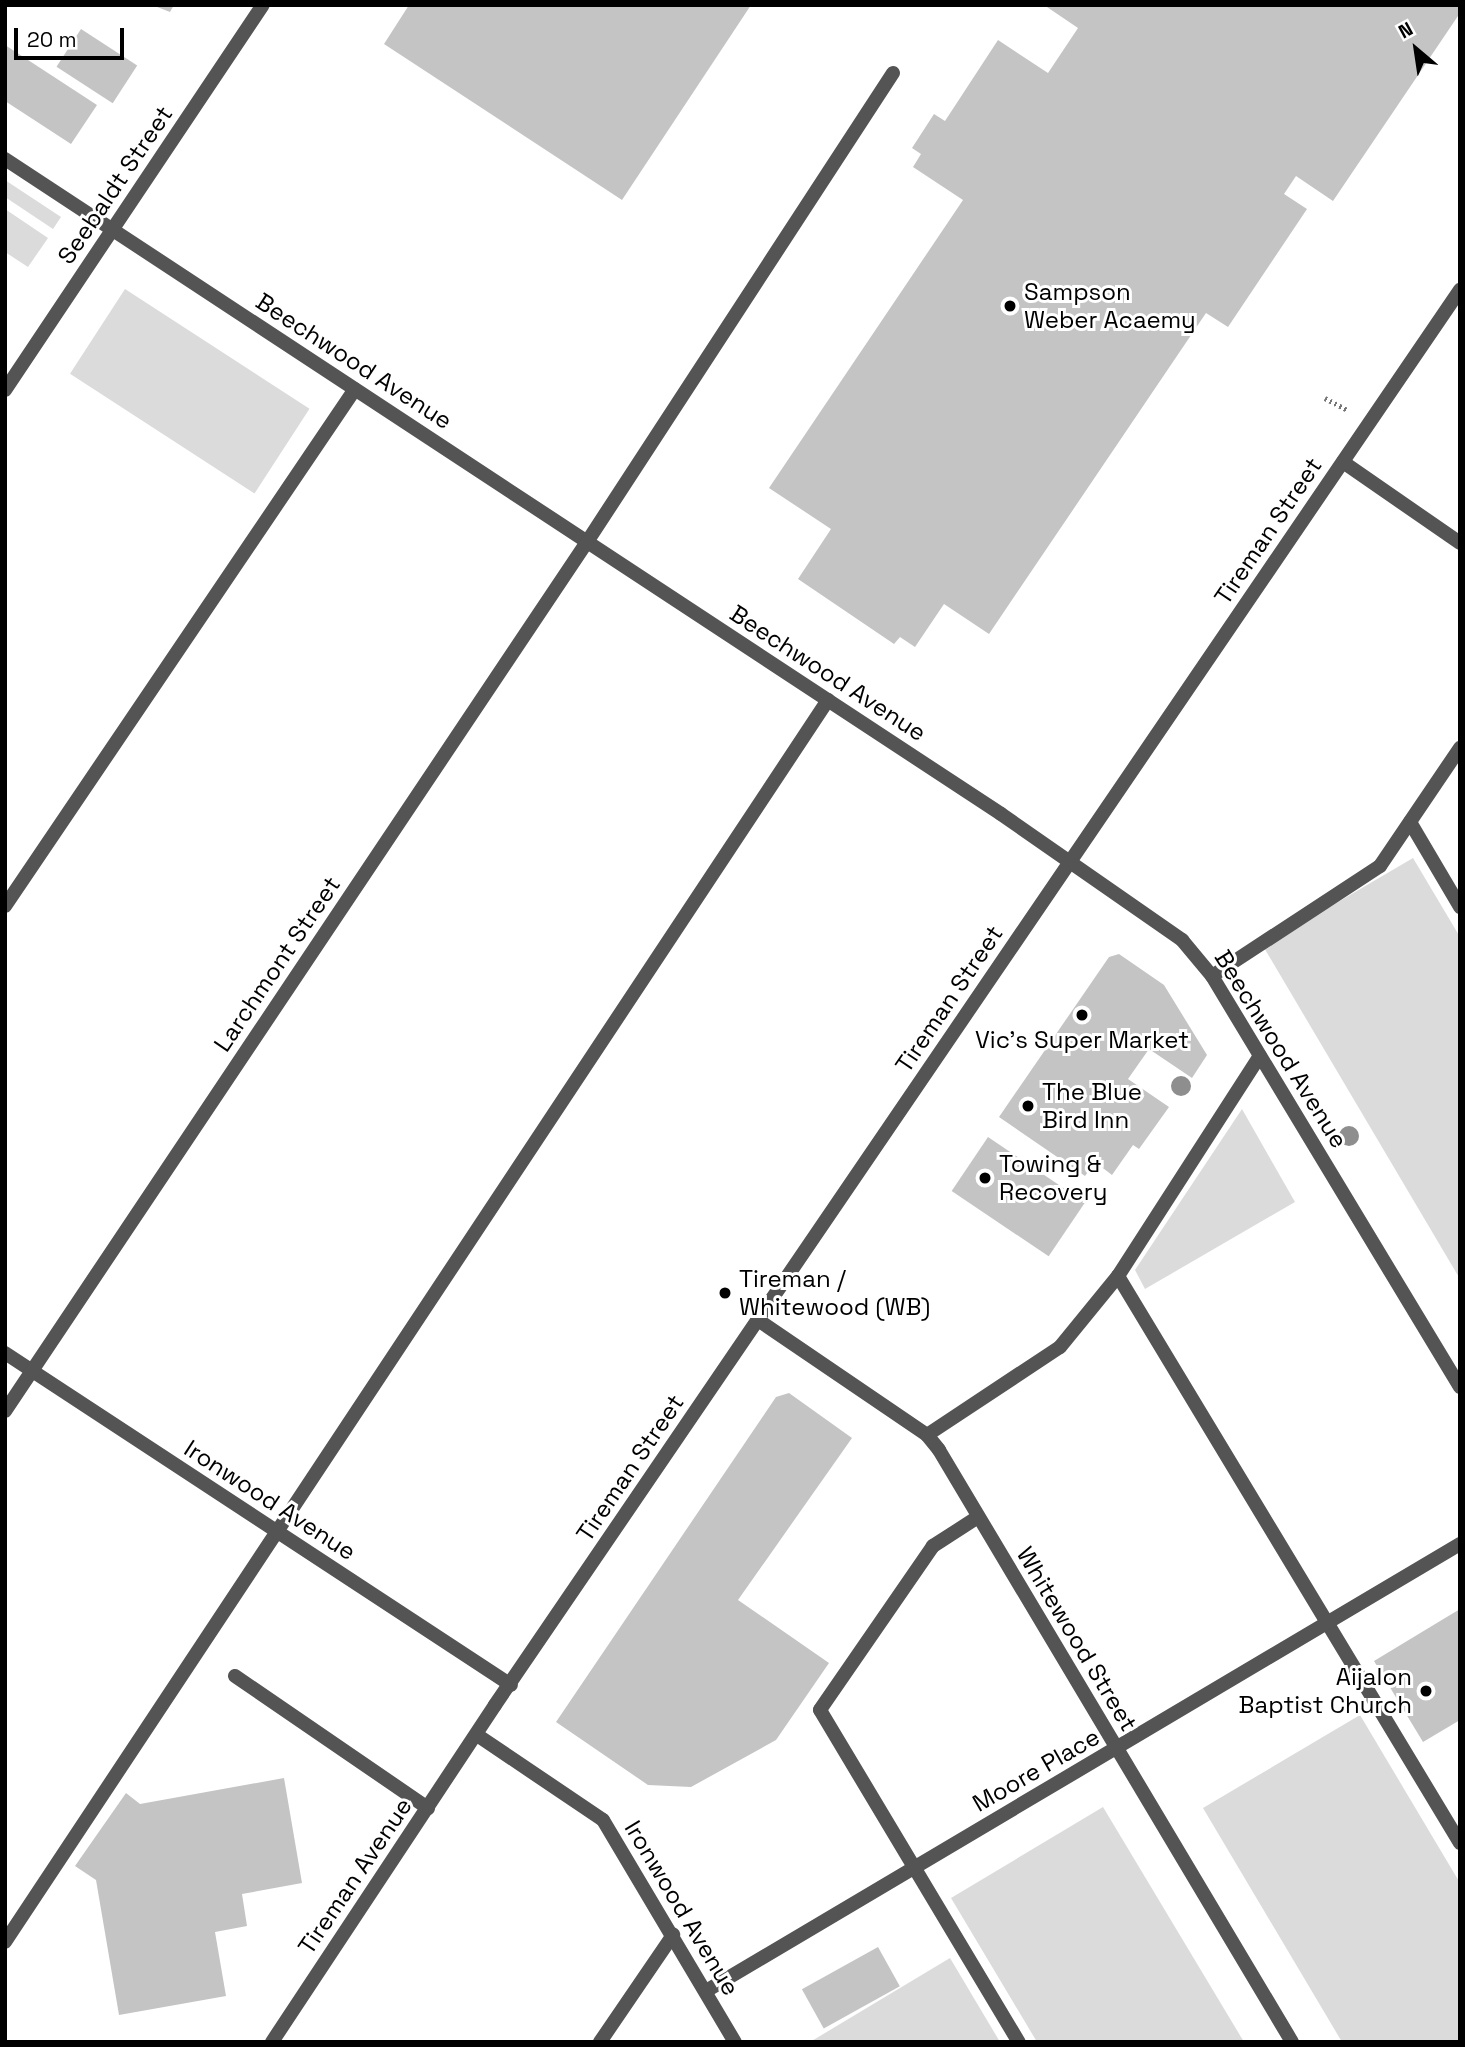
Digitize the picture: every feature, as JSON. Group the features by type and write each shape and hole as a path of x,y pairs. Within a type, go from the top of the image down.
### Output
{"street":[{"name":"Seebaldt Street","path":"5,390 263,5"},
{"name":"Larchmont Street","path":"5,1411 587,542 893,73"},
{"name":"Beechwood Avenue","path":"5,159 828,700 1182,940 1212,976 1460,1387"},
{"name":"Tireman Street","path":"477,1735 1460,290"},
{"path":"5,906 355,389"},
{"path":"1343,462 1460,542"},
{"path":"5,1942 828,700"},
{"path":"1212,976 1380,866 1460,748"},
{"path":"1410,822 1460,907"},
{"path":"927,1435 1060,1347 1118,1276 1260,1056"},
{"path":"1118,1276 1460,1843"},
{"name":"Whitewood Street","path":"758,1320 927,1435 1292,2042"},
{"name":"Ironwood Avenue","path":"5,1353 511,1685"},
{"path":"978,1517 933,1546 820,1710 1019,2042"},
{"name":"Moore Place","path":"706,1991 1460,1544"},
{"path":"235,1676 428,1808"},
{"name":"Ironwood Avenue","path":"477,1735 603,1820 735,2042"},
{"name":"Tireman Avenue","path":"272,2042 477,1735"},
{"path":"600,2042 673,1935"}],"path":[{"path":"1325,398 1335,403"}],"shaded area":[{"path":"5,180 61,217 53,229 5,197"},
{"path":"5,209 48,238 28,267 5,252"},
{"path":"125,289 310,409 254,494 70,374"},
{"path":"1413,858 1460,937 1460,1279 1263,946"},
{"path":"1242,1109 1295,1202 1145,1289 1135,1270"},
{"path":"1360,1715 1460,1883 1460,2042 1342,2042 1203,1808"},
{"path":"1103,1807 1244,2042 1037,2042 951,1898"},
{"path":"950,1958 1000,2042 810,2042"}],"building":[{"path":"152,5 174,5 170,12"},
{"path":"409,5 751,5 622,200 384,44"},
{"path":"1044,5 1460,5 1460,13 1333,201 1296,176 1284,194 1307,209 1228,327 1206,313 989,634 944,604 915,647 900,637 894,644 798,579 831,529 769,488 963,200 913,167 921,154 912,148 934,114 945,121 998,40 1048,73 1078,28"},
{"path":"81,29 137,65 113,103 56,67"},
{"path":"5,45 97,105 71,144 5,101"},
{"path":"1119,954 1164,985 1207,1055 1192,1078 1149,1049 1128,1079 1169,1107 1139,1149 1133,1145 1112,1175 1095,1162 1085,1176 999,1117 1109,957"},
{"path":"988,1137 1085,1202 1049,1256 952,1191"},
{"path":"789,1393 852,1438 738,1600 829,1663 776,1740 691,1787 648,1785 556,1722 776,1397"},
{"name":"Aijalon Baptist Church","path":"1460,1609 1460,1720 1423,1742 1374,1661"},
{"path":"284,1778 302,1883 242,1894 247,1926 215,1932 226,1996 119,2015 96,1880 75,1866 126,1793 140,1804"},
{"path":"878,1947 900,1986 824,2029 802,1989"}],"place":[{"name":"Sampson Weber Acaemy","path":"1010,306"},
{"name":"Vic's Super Market","path":"1082,1015"},
{"name":"The Blue Bird Inn","path":"1028,1106"},
{"name":"Towing & Recovery","path":"985,1178"},
{"name":"Tireman / Whitewood (WB)","path":"725,1293"},
{"name":"Aijalon Baptist Church","path":"1426,1691"}]}
